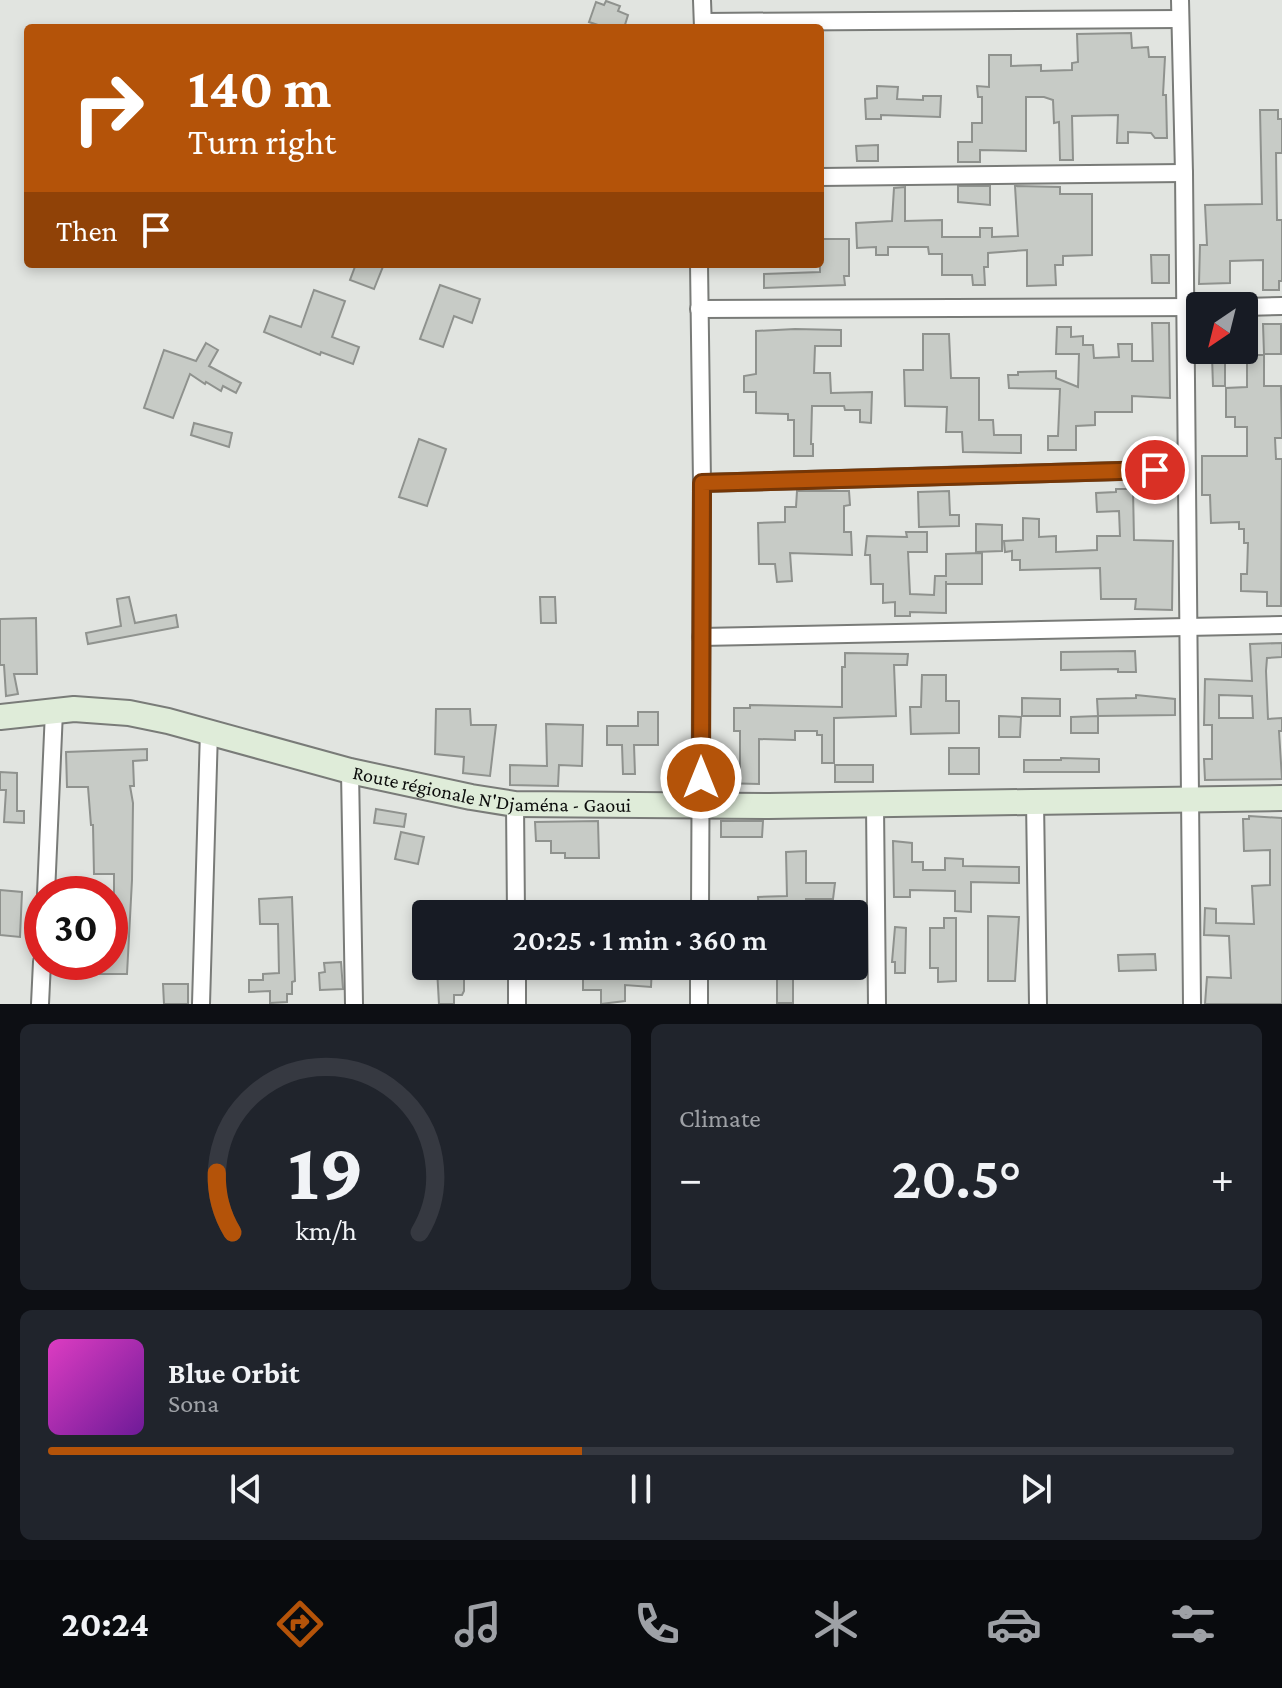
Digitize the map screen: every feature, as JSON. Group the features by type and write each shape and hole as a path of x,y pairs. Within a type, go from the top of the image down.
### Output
{"street":[{"path":"702,0 704,24"},
{"path":"1180,0 1184,173 1191,292"},
{"path":"783,24 1180,19"},
{"path":"824,177 1184,173"},
{"path":"699,268 702,483 700,900"},
{"path":"1258,307 1282,306"},
{"path":"699,309 1186,307"},
{"path":"1190,364 1186,469 1192,1004"},
{"path":"702,483 1186,469"},
{"path":"701,637 1282,625"},
{"name":"Route régionale N'Djaména - Gaoui","path":"0,717 90,708 129,713 209,731 350,771 515,804 875,805 1282,798"},
{"path":"47,876 54,711"},
{"path":"201,1004 209,731"},
{"path":"350,771 354,1004"},
{"path":"1035,801 1038,1004"},
{"path":"515,804 516,900"},
{"path":"875,805 877,1004"},
{"path":"40,1004 41,980"},
{"path":"517,980 517,1004"},
{"path":"699,980 699,1004"}],"building":[{"path":"606,1 620,6 618,11 628,15 625,24 589,22 596,2 604,5"},
{"path":"1131,33 1132,48 1148,47 1149,57 1165,57 1163,95 1166,95 1167,138 1155,138 1151,133 1128,132 1128,143 1117,143 1118,115 1072,116 1073,160 1060,160 1059,122 1054,123 1053,100 1026,97 1026,151 980,150 980,162 958,162 958,142 972,142 972,123 982,123 982,97 978,97 977,86 989,87 989,55 1011,55 1011,66 1041,65 1041,71 1072,70 1072,63 1078,62 1077,34"},
{"path":"877,86 898,87 897,99 923,100 923,96 941,96 940,117 881,115 881,119 866,119 865,99 877,98"},
{"path":"1260,110 1278,110 1278,119 1282,119 1282,153 1276,153 1277,220 1282,220 1282,281 1279,281 1279,290 1263,290 1263,260 1230,261 1230,283 1199,284 1200,245 1207,245 1205,205 1262,204"},
{"path":"878,145 878,161 857,161 856,146"},
{"path":"958,186 990,186 990,205 958,202"},
{"path":"1015,186 1060,187 1060,194 1092,194 1092,255 1063,256 1063,265 1055,265 1056,285 1027,286 1027,250 988,253 988,267 984,267 985,285 973,285 972,275 942,275 942,254 929,254 928,247 888,247 888,255 876,255 876,247 857,248 856,223 892,221 894,188 905,187 905,221 942,220 942,237 980,237 980,228 992,228 992,237 1018,236"},
{"path":"824,239 849,239 849,276 844,276 845,285 764,288 764,274 820,272 820,268 824,268"},
{"path":"1151,255 1169,255 1169,283 1152,283"},
{"path":"354,268 382,268 374,289 350,280"},
{"path":"440,285 480,299 472,323 454,316 443,347 420,339"},
{"path":"314,290 345,301 332,337 359,347 353,364 321,352 320,355 264,332 270,316 301,327"},
{"path":"1152,323 1169,323 1170,398 1132,396 1132,412 1095,412 1095,425 1076,426 1076,450 1048,450 1048,436 1058,436 1060,389 1009,388 1008,375 1056,371 1056,378 1078,387 1079,354 1056,354 1057,327 1071,327 1071,337 1083,336 1083,345 1093,345 1094,358 1119,357 1118,344 1132,344 1132,361 1153,361"},
{"path":"1263,324 1281,324 1281,354 1264,354"},
{"path":"841,330 841,346 815,346 814,373 830,373 831,393 872,392 871,423 860,422 860,410 845,410 844,406 812,406 813,456 794,456 794,420 788,420 788,414 756,413 756,392 744,392 744,376 756,374 756,331"},
{"path":"923,334 949,334 951,378 979,378 979,420 993,420 994,435 1021,435 1021,453 963,452 962,432 946,432 947,407 905,406 904,370 923,370"},
{"path":"206,343 218,350 209,366 241,383 236,393 223,386 221,391 190,374 173,418 144,408 164,350 196,361"},
{"path":"1258,355 1264,355 1264,386 1281,386 1282,438 1275,438 1276,459 1282,459 1281,606 1267,606 1267,592 1241,591 1241,574 1247,574 1248,543 1244,543 1244,529 1239,529 1239,522 1211,523 1210,495 1202,495 1202,456 1247,456 1247,427 1235,427 1235,417 1226,417 1226,388 1247,387 1247,364 1258,364"},
{"path":"1212,364 1225,364 1225,386 1213,386"},
{"path":"194,423 232,433 229,447 191,435"},
{"path":"419,439 446,449 427,506 399,497"},
{"path":"1116,489 1133,489 1134,540 1173,541 1172,610 1135,609 1136,599 1101,599 1100,568 1020,570 1020,560 1012,560 1012,551 1005,552 1004,541 1023,540 1023,518 1039,519 1039,537 1056,536 1056,552 1097,550 1097,536 1120,536 1119,511 1097,512 1096,493 1116,492"},
{"path":"797,491 849,491 850,505 844,506 844,532 851,532 852,555 790,553 792,581 777,582 775,564 759,564 758,523 785,522 785,507 796,507"},
{"path":"949,491 950,515 959,515 959,526 919,527 918,492"},
{"path":"976,524 1002,525 1002,551 976,552"},
{"path":"906,532 927,532 927,552 908,552 910,594 934,595 935,576 946,576 946,554 982,553 982,584 946,584 946,613 910,612 910,616 895,616 895,602 883,603 883,584 871,584 870,555 865,555 867,536 907,537"},
{"path":"129,597 135,623 176,615 178,627 88,644 86,633 121,626 117,599"},
{"path":"540,597 555,597 556,623 541,623"},
{"path":"36,618 37,674 14,674 18,694 6,696 4,665 0,665 0,619"},
{"path":"1282,643 1282,657 1267,658 1266,671 1268,719 1282,718 1282,731 1279,731 1282,779 1205,780 1204,759 1212,759 1212,725 1204,725 1205,679 1252,681 1250,644","holes":["1219,695 1252,696 1253,718 1219,718"]},
{"path":"1135,651 1136,672 1118,672 1118,669 1061,670 1061,652"},
{"path":"845,653 908,654 907,665 894,665 896,716 834,718 834,763 822,763 822,735 817,735 817,731 795,731 795,740 759,739 759,784 720,783 721,769 740,770 740,731 734,731 734,708 750,708 750,705 842,707"},
{"path":"922,675 946,675 946,701 959,701 959,733 911,734 910,707 921,707"},
{"path":"1136,695 1175,699 1175,715 1098,716 1097,699 1136,698"},
{"path":"1022,698 1060,699 1060,716 1022,716"},
{"path":"436,709 470,709 471,725 496,725 490,776 463,773 464,757 435,754"},
{"path":"638,712 658,712 658,745 634,745 635,774 623,774 622,745 607,745 607,726 638,726"},
{"path":"999,716 1021,717 1020,737 999,737"},
{"path":"1098,716 1098,733 1071,733 1071,717"},
{"path":"546,724 583,725 582,766 559,765 558,786 510,785 510,765 547,766"},
{"path":"949,748 979,748 979,774 949,774"},
{"path":"147,749 147,760 133,761 134,786 130,786 133,803 128,955 128,876 94,874 88,787 67,787 66,752"},
{"path":"1099,759 1099,772 1024,772 1024,760"},
{"path":"835,765 873,765 873,782 835,782"},
{"path":"0,772 17,773 17,811 24,811 24,823 4,822 6,790 0,790"},
{"path":"376,809 406,814 404,827 374,823"},
{"path":"1249,816 1282,818 1282,1004 1205,1004 1207,977 1231,978 1229,936 1204,935 1205,908 1216,909 1216,923 1254,924 1252,886 1270,885 1270,850 1244,851 1243,819 1249,819"},
{"path":"598,821 599,858 565,858 565,853 551,853 551,841 536,841 535,822"},
{"path":"721,821 763,821 762,837 721,837"},
{"path":"401,832 424,837 418,864 395,859"},
{"path":"893,841 912,843 912,862 923,862 923,870 945,870 945,858 963,859 963,866 1019,867 1019,883 971,882 971,912 955,911 955,891 910,890 910,897 894,897"},
{"path":"806,851 806,883 835,883 833,899 758,900 758,897 787,896 786,852"},
{"path":"0,890 22,892 20,937 0,935"},
{"path":"292,897 295,981 292,982 292,994 287,994 287,1002 270,1003 270,991 249,992 249,980 263,980 263,974 279,973 278,924 260,924 259,899"},
{"path":"988,916 1019,917 1015,981 988,981"},
{"path":"944,918 956,918 956,981 938,982 938,968 930,968 930,928 944,928"},
{"path":"895,927 906,928 905,973 895,973 895,962 892,962"},
{"path":"1155,954 1156,970 1119,971 1118,955"},
{"path":"341,962 343,989 320,990 319,973 325,972 324,963"},
{"path":"438,980 464,980 464,991 462,995 454,995 454,1004 439,1004"},
{"path":"583,980 651,980 651,987 625,985 625,1001 601,1004 601,990 583,990"},
{"path":"777,980 793,980 793,1003 777,1003"},
{"path":"163,984 188,984 188,1004 164,1004"}],"route":[{"path":"701,778 702,483 1155,470"}]}
